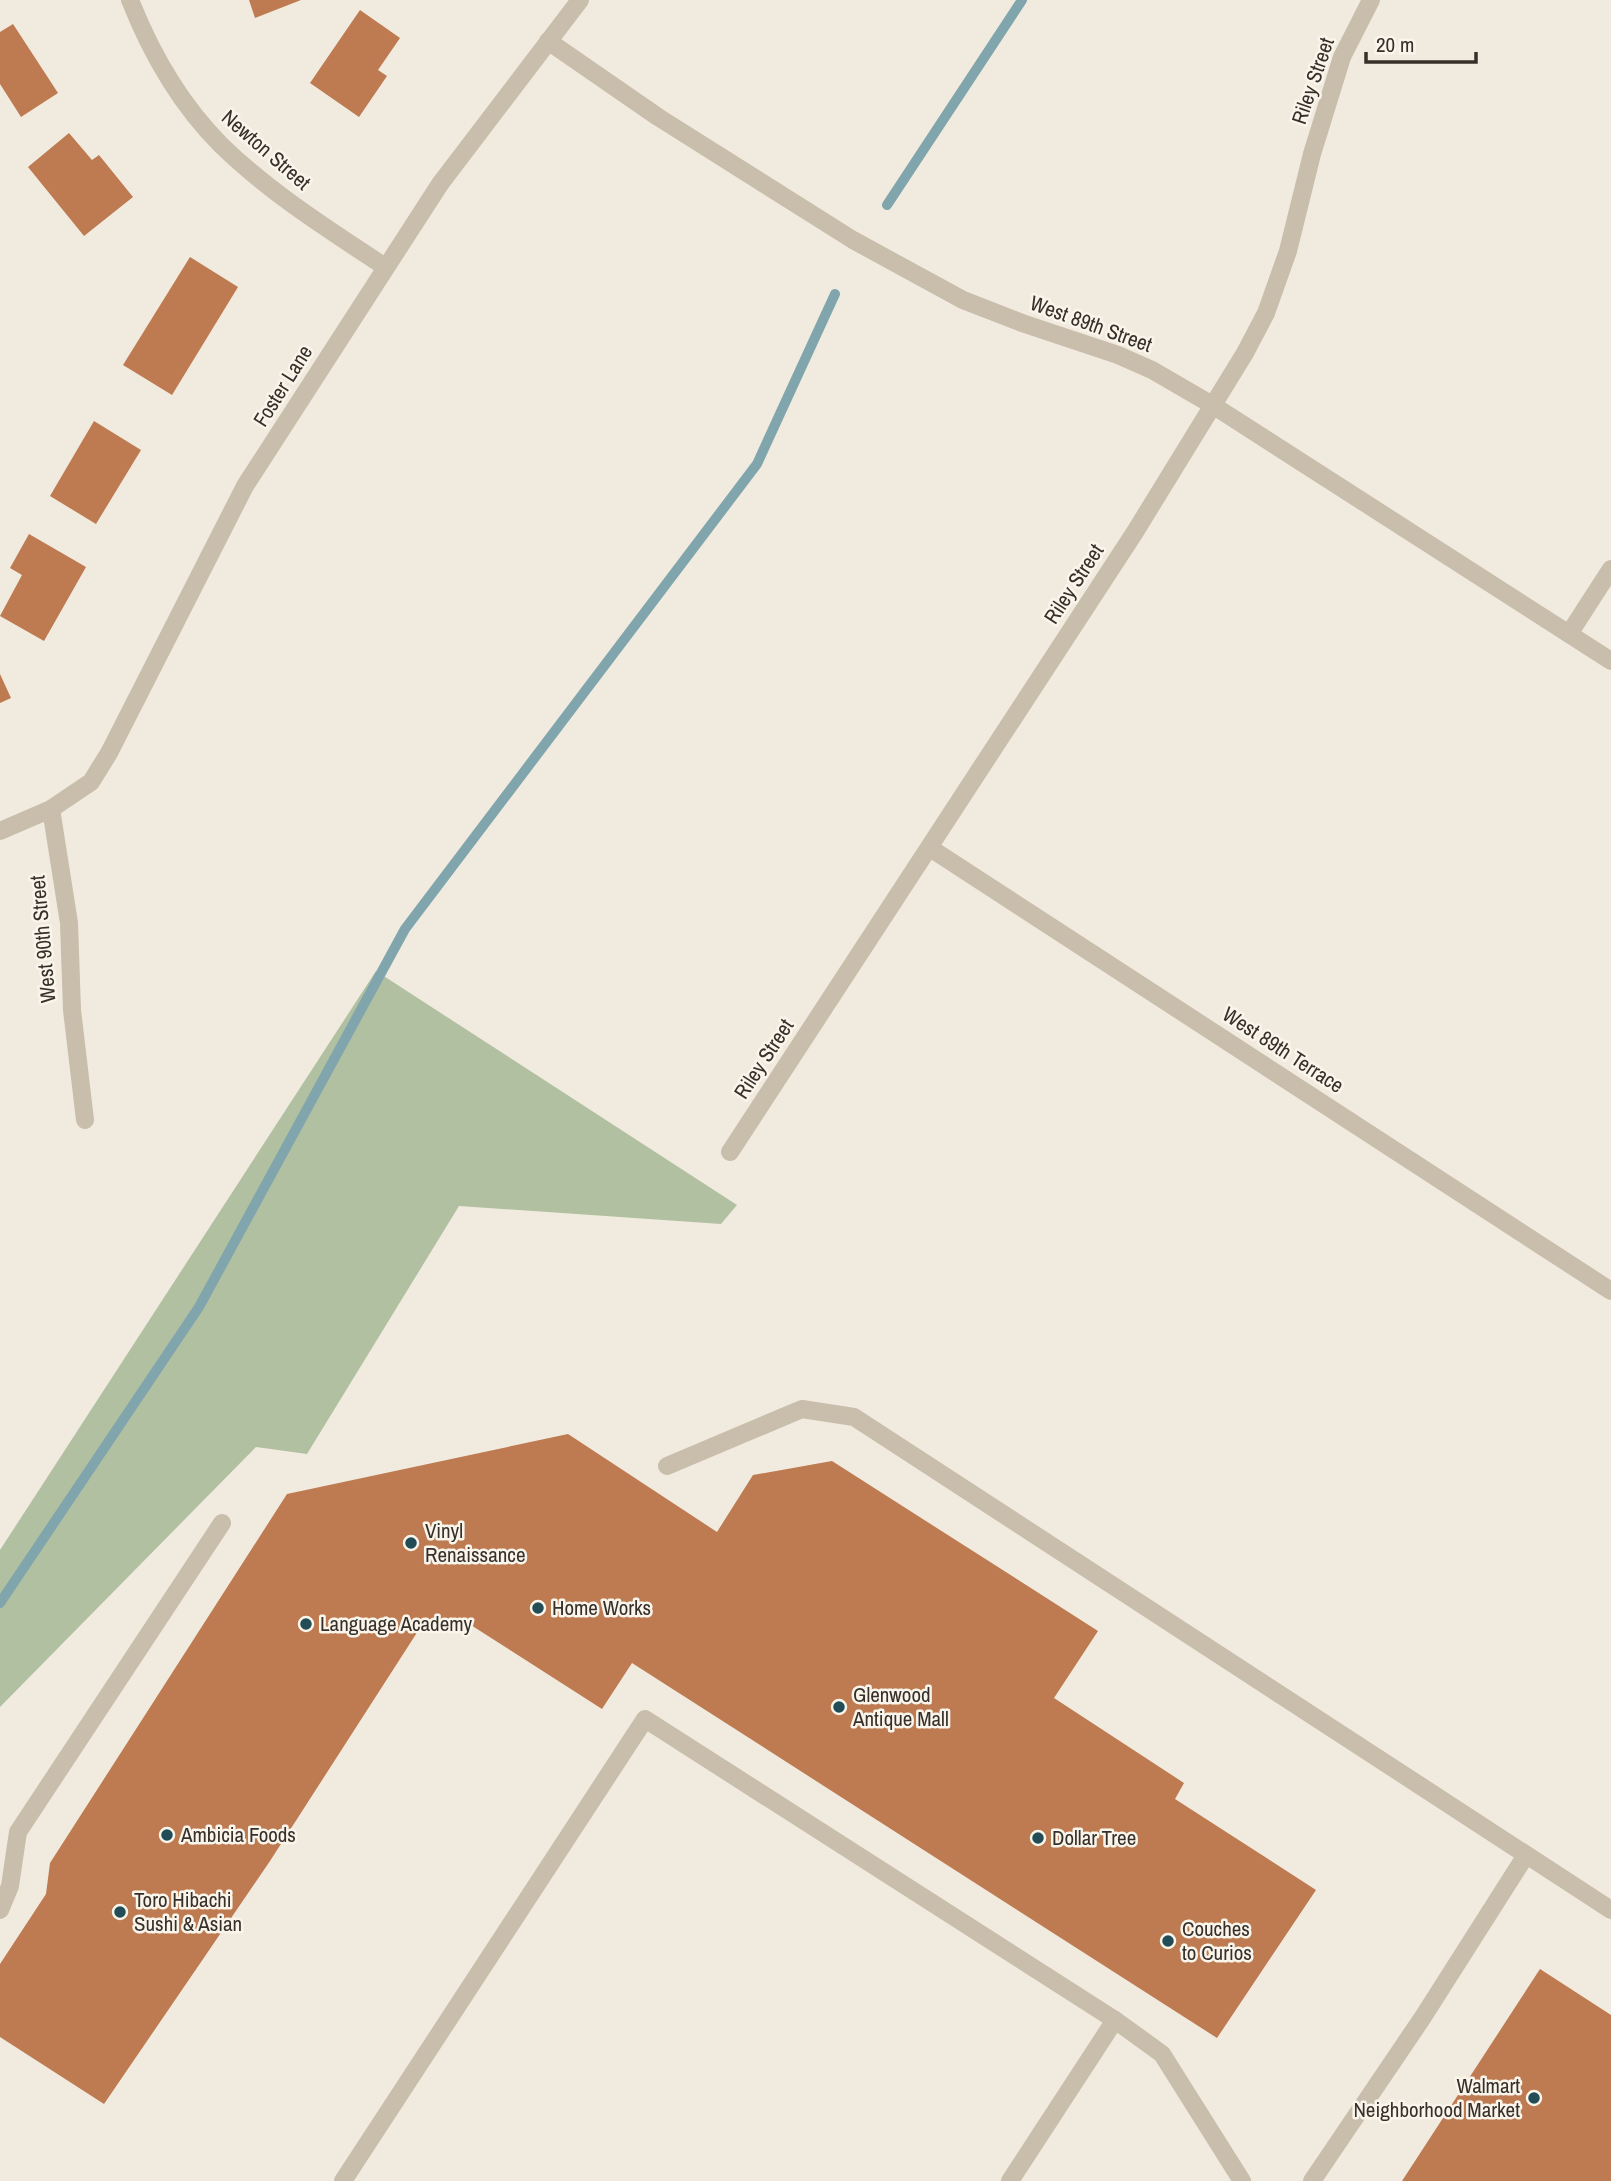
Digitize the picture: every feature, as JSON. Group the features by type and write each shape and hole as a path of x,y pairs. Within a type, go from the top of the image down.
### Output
{"street":[{"name":"Newton Street","path":"130,0 156,57 175,88 221,145 276,193 384,267"},
{"name":"Foster Lane","path":"51,809 91,782 109,752 245,486 440,184 580,0"},
{"name":"Riley Street","path":"730,1152 1128,544 1214,407 1266,313 1288,251 1312,154 1342,57 1371,0"},
{"name":"West 89th Street","path":"548,41 658,117 866,247 963,300 1021,323 1118,355 1152,370 1611,661"},
{"path":"1569,634 1611,569"},
{"path":"0,831 51,809"},
{"name":"West 90th Street","path":"51,809 69,923 72,1010 85,1120"},
{"name":"West 89th Terrace","path":"930,848 1611,1291"},
{"path":"667,1466 802,1409 854,1417 1611,1910"},
{"path":"0,1910 9,1886 18,1832 222,1522"},
{"path":"343,2181 645,1720 1115,2020 1162,2054 1242,2181"},
{"path":"1312,2181 1423,2017 1526,1855"},
{"path":"1010,2181 1115,2020"}],"green space":[{"path":"376,971 737,1205 721,1224 459,1206 307,1454 256,1447 0,1707 0,1550"}],"building":[{"path":"249,0 301,0 255,18"},
{"path":"360,10 400,38 378,70 387,76 359,117 310,83"},
{"path":"13,24 58,93 21,117 0,84 0,32"},
{"path":"69,133 92,160 99,155 133,197 84,236 28,167"},
{"path":"190,257 238,287 172,395 123,365"},
{"path":"94,421 141,450 96,524 50,496"},
{"path":"29,534 86,567 44,641 0,616 22,575 10,568"},
{"path":"0,674 11,698 0,703"},
{"path":"568,1434 717,1532 753,1475 832,1461 1098,1631 1054,1698 1184,1783 1175,1799 1316,1890 1217,2038 632,1663 602,1709 463,1620 418,1631 270,1861 104,2104 0,2037 0,1964 46,1894 50,1863 287,1494"},
{"name":"Walmart Neighborhood Market","path":"1540,1969 1611,2015 1611,2181 1402,2181"}],"waterway":[{"path":"887,205 1022,0"},
{"path":"0,1603 199,1307 405,929 757,464 835,294"}],"place":[{"name":"Vinyl Renaissance","path":"411,1543"},
{"name":"Home Works","path":"538,1608"},
{"name":"Language Academy","path":"306,1624"},
{"name":"Glenwood Antique Mall","path":"839,1707"},
{"name":"Ambicia Foods","path":"167,1835"},
{"name":"Dollar Tree","path":"1038,1838"},
{"name":"Toro Hibachi Sushi & Asian","path":"120,1912"},
{"name":"Couches to Curios","path":"1168,1941"},
{"name":"Walmart Neighborhood Market","path":"1534,2098"}]}
